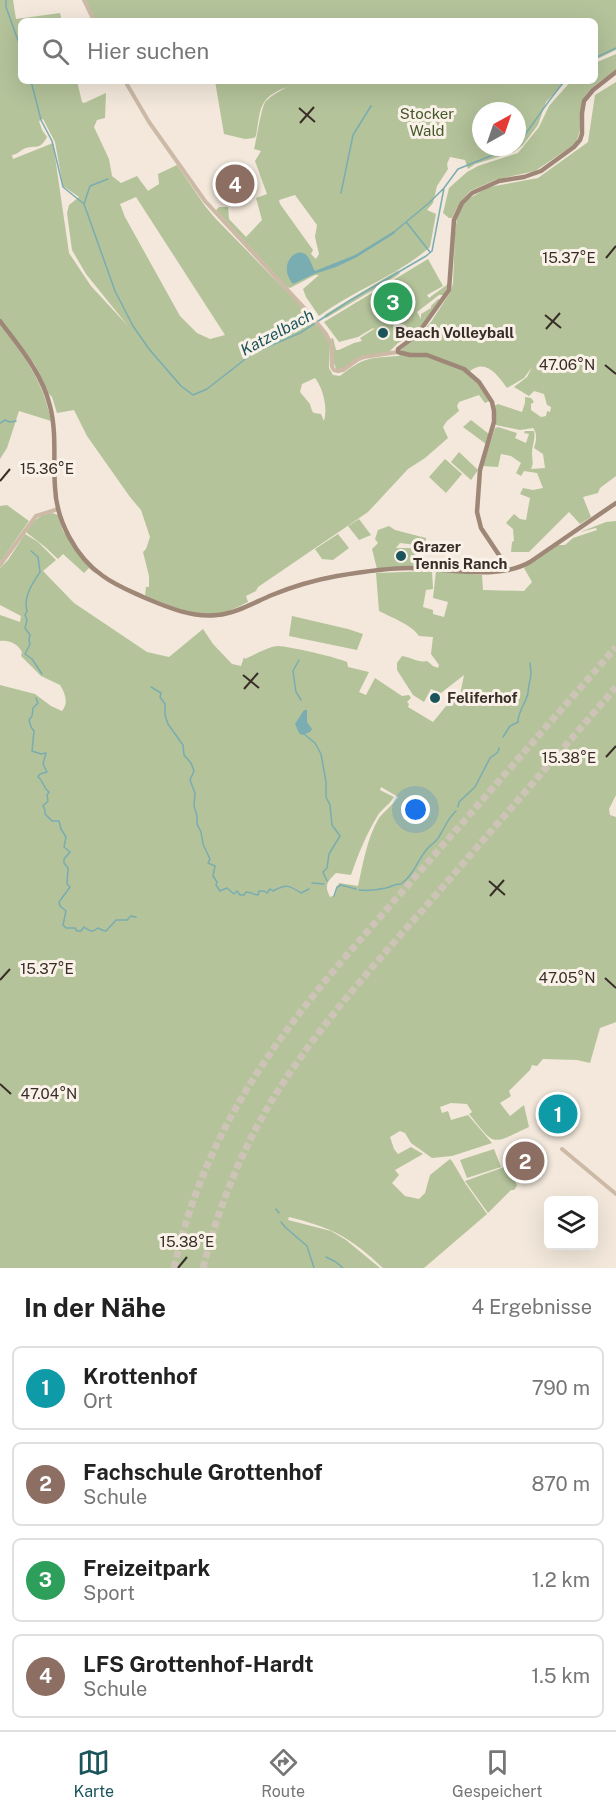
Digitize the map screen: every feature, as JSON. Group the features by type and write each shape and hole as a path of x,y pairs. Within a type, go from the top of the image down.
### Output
{"main road":[{"path":"509,570 481,528 477,512 480,470 494,426 492,402 479,382 464,369 436,357 398,352 402,345 417,335 449,290 454,220 462,203 472,193 499,181 524,177 540,171 574,147 582,134 584,101 593,90 616,72"},
{"path":"0,321 32,364 50,406 58,509 78,551 104,577 177,610 200,616 225,614 309,581 361,572 408,568 464,571 519,568 616,502"}],"street":[{"path":"84,0 92,18"},
{"path":"127,84 144,114 205,201 319,325 332,347 332,367 338,371 343,370 364,357 398,352"},
{"path":"0,565 36,516 58,509"},
{"path":"562,1149 616,1194"}],"green space":[{"path":"0,0 13,0 16,19 18,19 18,84 78,84 84,103 106,93 105,118 97,120 94,127 109,159 112,176 121,183 137,176 148,191 159,184 158,174 177,165 215,218 322,331 330,345 329,368 333,375 340,376 355,365 367,360 399,356 402,349 420,335 451,291 455,233 462,205 489,187 538,178 588,142 595,95 616,82 616,476 600,488 598,493 583,497 591,517 580,524 569,512 529,552 511,552 514,541 513,529 506,523 514,514 526,520 530,498 520,494 523,488 533,490 543,488 537,473 524,471 521,476 516,473 521,463 511,456 501,454 498,467 483,466 495,428 498,427 517,433 515,438 526,443 529,434 524,433 525,431 534,431 531,469 545,468 543,454 534,448 536,441 535,430 533,428 520,430 496,425 494,406 498,404 522,412 525,397 531,398 534,402 531,404 531,410 541,417 546,416 547,411 550,412 551,407 547,405 544,394 534,391 529,396 514,387 527,377 532,367 524,378 507,388 490,369 479,367 467,374 477,383 489,401 485,403 479,395 459,402 457,406 459,411 443,427 448,438 408,469 368,512 246,596 248,602 226,612 202,614 183,610 145,596 146,587 149,587 149,576 143,552 150,537 141,510 87,436 74,410 57,413 52,397 35,365 0,318","holes":["43,119 55,142 63,186 79,197 69,205 67,213 72,250 86,274 128,326 91,286 69,253 53,143 13,159 12,155 45,141 47,137 39,121","136,197 225,335 210,339 197,333 180,316 120,204","315,378 325,404 324,421 321,414 312,411 310,404 300,392 302,384"]},
{"path":"86,0 616,0 616,50 598,59 598,18 94,18"},
{"path":"60,13 61,18 23,18"},
{"path":"616,54 616,70 598,83 598,62"},
{"name":"Stocker Wald","path":"216,84 563,84 546,102 538,125 526,141 526,102 472,102 472,156 501,156 475,164 468,169 465,160 450,157 447,164 448,169 437,186 433,203 427,210 436,214 430,247 404,266 346,298 319,316 303,289 319,275 290,288 287,287 216,210 219,207 228,207 229,219 246,237 262,220 256,198 267,194 255,161 261,151 254,149 264,104 287,87 266,100 260,111 254,138 245,139 224,134","holes":["295,195 317,225 315,237 319,254 316,259 311,254 313,250 279,200"]},
{"path":"568,84 597,84 582,103 578,139 575,144 535,171 495,180 470,191 461,201 452,218 443,213 449,188 467,172 478,166 509,156 526,156 526,143 539,127 549,106"},
{"path":"240,186 245,193 242,203 237,205 225,195 231,188"},
{"path":"428,259 443,286 427,295 429,298 449,285 444,295 439,295 417,312 421,319 421,314 440,299 416,334 398,343 389,352 362,356 337,370 331,339 333,338 336,350 339,350 362,341 360,338 374,329 358,337 339,342 324,322"},
{"path":"397,271 400,273 398,275 326,318 324,316 326,314"},
{"path":"0,324 25,358 38,381 51,421 19,411 7,448 0,459"},
{"path":"471,420 489,434 486,444 463,427"},
{"path":"459,452 478,470 471,480 451,462"},
{"path":"445,459 462,474 446,493 429,477"},
{"path":"7,505 29,521 0,562 0,506"},
{"path":"52,513 58,515 63,531 96,574 89,568 84,573 63,554 58,559 27,533 37,519"},
{"path":"359,519 371,535 359,540 348,526"},
{"path":"616,521 616,795 609,809 610,815 616,817 616,1022 600,1028 590,1063 577,1060 543,1059 537,1066 532,1065 530,1070 509,1091 511,1096 500,1103 510,1116 524,1105 529,1127 494,1140 469,1114 472,1112 467,1104 451,1103 440,1107 442,1113 448,1111 451,1120 468,1115 492,1143 452,1156 432,1158 411,1143 405,1133 400,1131 390,1137 398,1154 411,1147 423,1154 395,1170 399,1175 392,1183 405,1196 419,1199 425,1193 430,1175 450,1159 487,1214 424,1268 383,1268 361,1248 340,1235 318,1225 289,1217 288,1220 331,1231 346,1240 380,1268 0,1268 0,685 35,694 62,711 66,701 60,685 41,676 21,656 22,652 15,644 0,641 0,615 20,622 21,616 0,605 0,568 25,534 38,542 56,560 43,571 74,603 147,652 169,657 203,629 213,644 232,664 241,666 244,657 245,659 277,646 324,655 347,662 348,667 369,672 359,692 366,695 375,678 402,696 409,695 411,698 407,702 408,707 433,722 451,700 460,695 464,675 441,693 431,689 424,702 413,695 397,670 397,663 402,656 427,661 438,668 439,665 431,654 433,637 419,636 406,625 379,611 376,573 432,571 433,589 426,590 423,607 433,610 433,614 444,617 448,602 433,598 436,571 482,575 483,590 524,591 532,582 524,568 558,545 565,545 573,538 597,530 596,528 580,532 606,522","holes":["381,787 398,797 381,815 371,834 358,886 339,883 335,895 330,897 327,889 329,881 336,873 351,875 374,822 394,797 380,790"]},
{"path":"389,526 395,530 426,538 425,546 400,543 396,548 415,548 416,563 424,564 424,566 377,569 372,549 378,543 375,539 378,530"},
{"path":"338,534 349,548 333,560 322,559 315,549"},
{"path":"292,616 363,634 357,650 289,636"},
{"path":"494,1149 501,1167 467,1178 460,1160"},
{"path":"510,1165 517,1186 488,1213 465,1181"}],"water":[{"path":"394,231 395,233 357,257 336,267 293,284 289,278 288,263 296,253 307,255 315,271 355,255"},
{"path":"304,710 307,710 307,722 312,729 302,735 295,724"}],"waterway":[{"name":"Katzelbach","path":"6,0 6,7 18,41"},
{"name":"Katzelbach","path":"598,57 616,48"},
{"name":"Katzelbach","path":"32,84 41,120 52,141 63,187 84,204 115,291 133,326 149,349 181,386 193,395 207,389 253,353 300,333 426,256 432,251 444,188"},
{"name":"Katzelbach","path":"526,132 562,84"},
{"path":"341,193 353,135 371,106"},
{"name":"Katzelbach","path":"394,232 429,203 458,169 490,156"},
{"path":"84,204 90,186 108,179"},
{"path":"407,223 430,252"},
{"path":"0,423 5,420 16,421"},
{"path":"31,551 38,557 40,572 31,586 26,601 25,628 30,635 30,644 25,654 32,659 42,674"},
{"path":"299,660 293,671 296,692 301,700"},
{"path":"503,737 510,726 518,722 528,693 530,663"},
{"path":"151,687 161,693 160,697 165,704 168,724 183,745 184,755 194,771 190,780 195,793 194,806 197,824 210,859 208,863 215,866 213,876 217,882 216,885 220,891 227,888 234,894 237,891 240,895 246,892 252,893"},
{"path":"36,698 38,703 33,708 29,720 34,731 32,751 46,753 43,764 47,772 38,777 49,792 48,801 43,806 45,814 52,821 59,821 66,837 64,847 70,852 64,859 68,868 67,884 70,887 59,902 66,911 63,925 66,928 75,928 77,931 81,931 84,927 91,931 98,928 106,931 116,920 136,917"},
{"path":"304,734 315,743 321,754 332,825 340,836 329,854 327,868 323,872 327,881"},
{"path":"458,807 459,802 475,787 490,758 498,752 499,748"},
{"path":"359,890 383,889 401,884 456,811"},
{"path":"312,883 324,884"},
{"path":"334,896 337,887 341,885 356,889"},
{"path":"253,894 258,895 259,891 267,893 270,889 273,891 284,886 301,893 309,889"},
{"path":"276,1209 279,1213"},
{"path":"281,1222 307,1246 314,1268"},
{"path":"326,1257 343,1268"}],"tunnel":[{"path":"174,1268 186,1222 219,1139 240,1101 288,1028 346,956 616,647"},
{"path":"203,1268 209,1244 234,1174 268,1107 298,1061 374,965 616,687"}],"place":[{"name":"LFS Grottenhof-Hardt","path":"235,184"},
{"name":"Freizeitpark","path":"393,302"},
{"name":"Beach Volleyball","path":"383,333"},
{"name":"Grazer Tennis Ranch","path":"401,556"},
{"name":"Feliferhof","path":"435,698"},
{"name":"Krottenhof","path":"558,1114"},
{"name":"Fachschule Grottenhof","path":"525,1161"}]}
